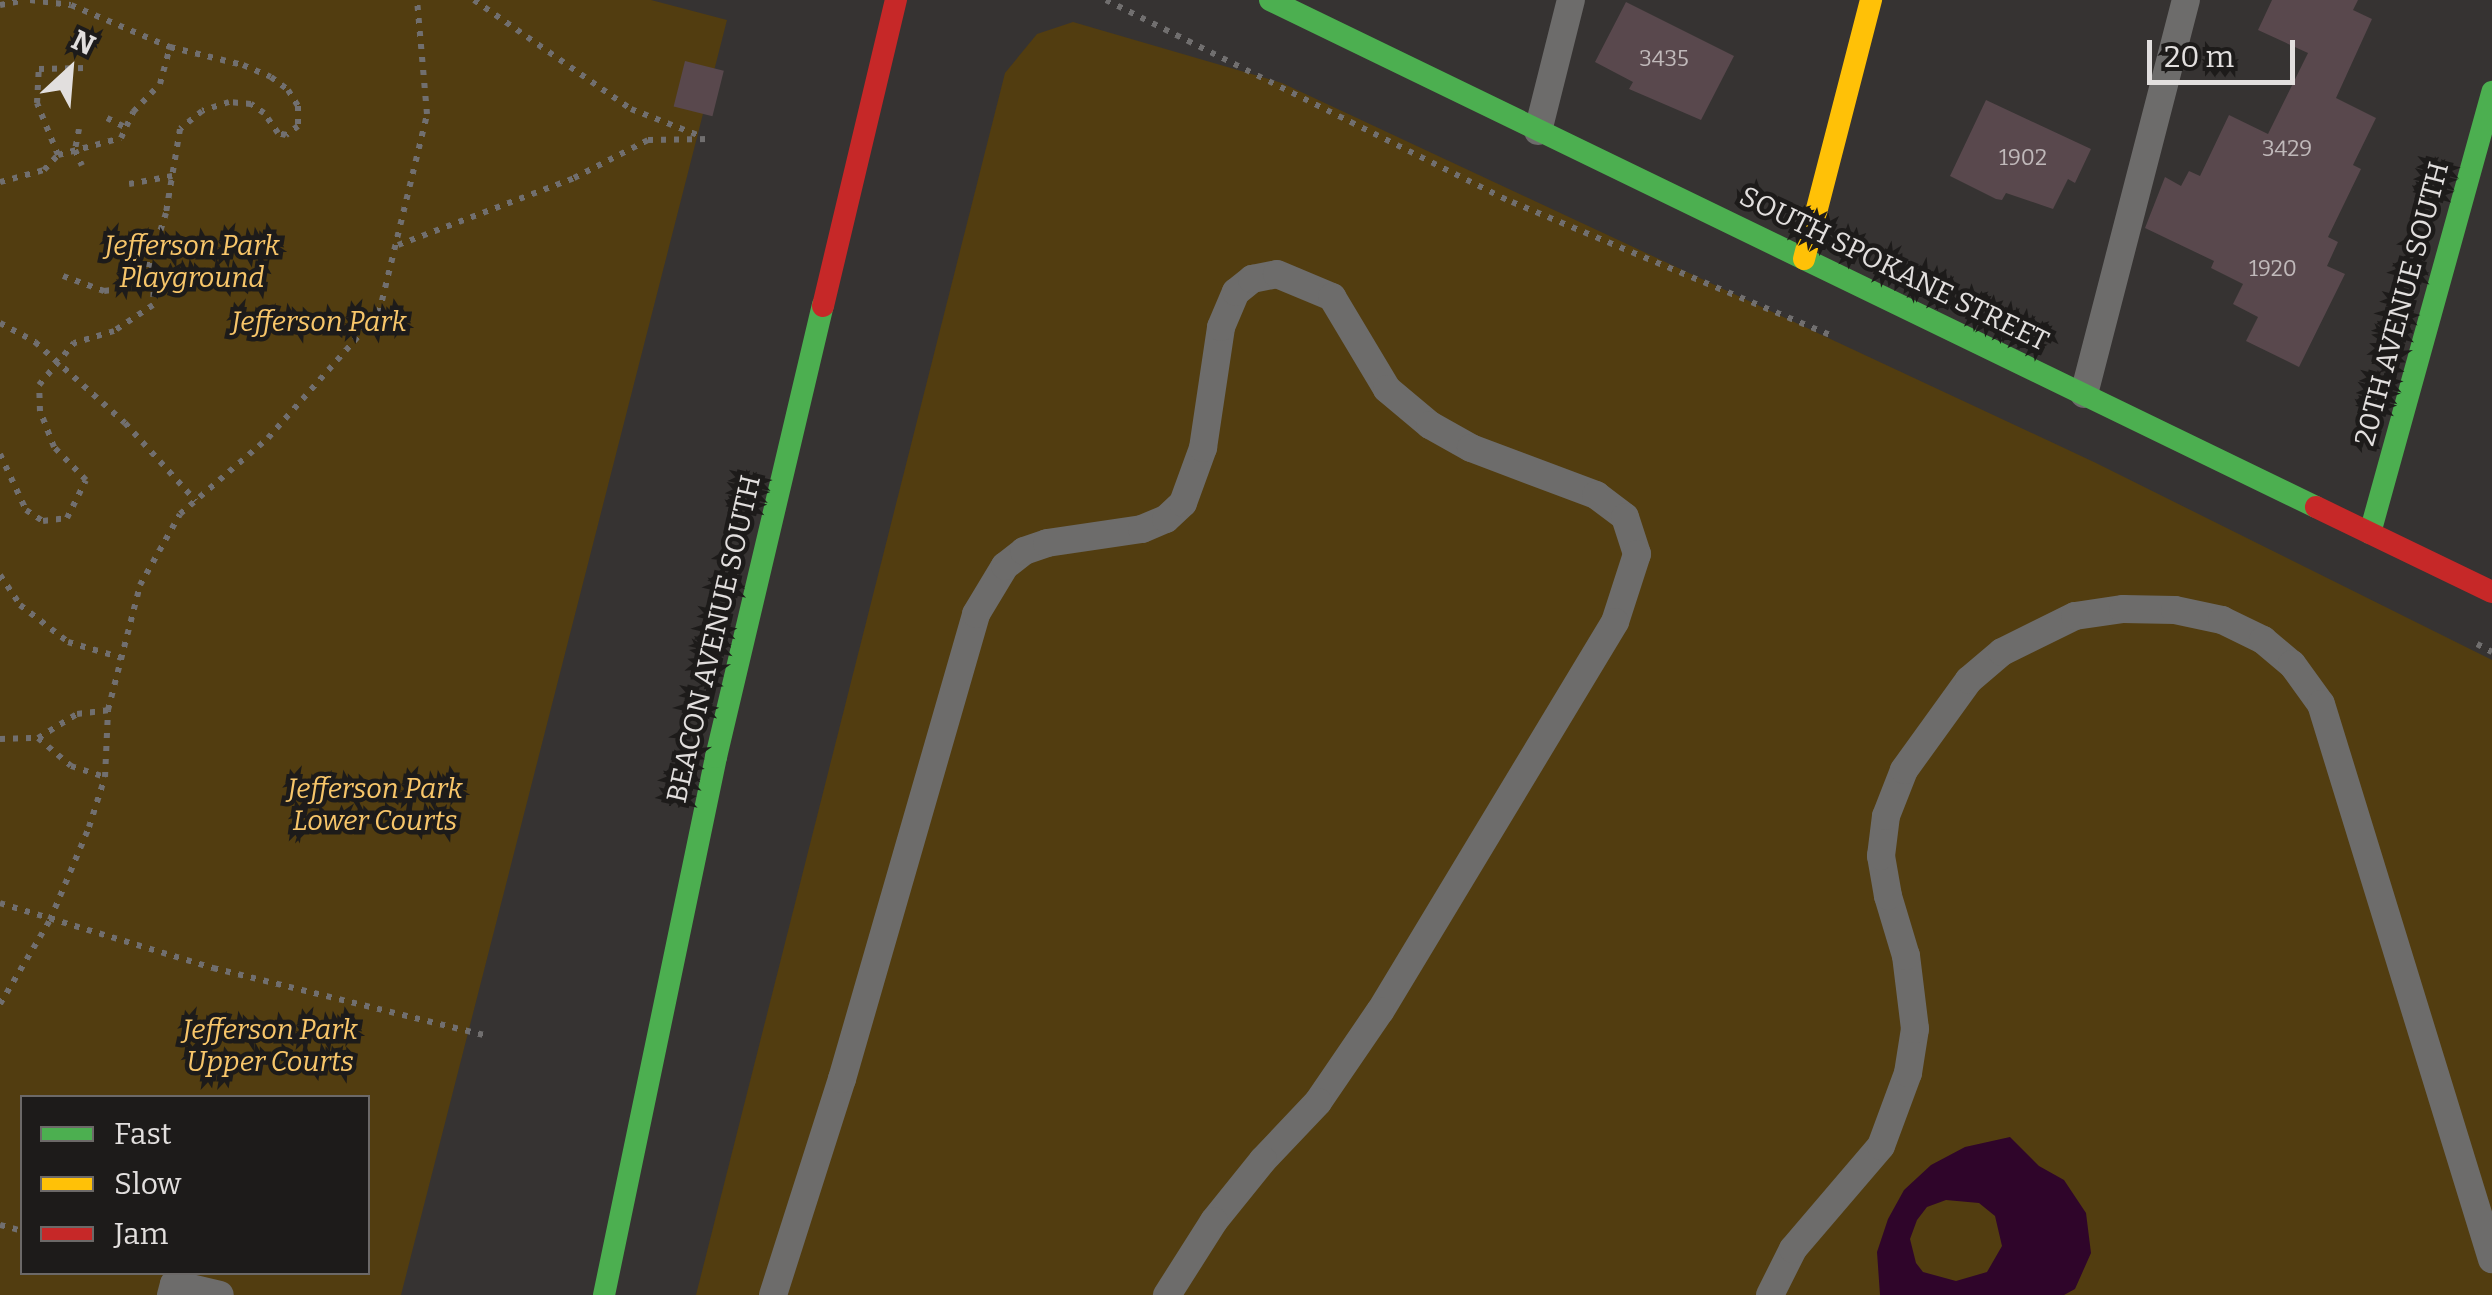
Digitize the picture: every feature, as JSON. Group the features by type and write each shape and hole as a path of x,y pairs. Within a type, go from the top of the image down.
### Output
{"street":[{"name":"BEACON AVENUE SOUTH","path":"604,1295 716,758 896,0"},
{"name":"SOUTH SPOKANE STREET","path":"1270,0 2492,592"},
{"path":"1804,259 1871,0"},
{"name":"20TH AVENUE SOUTH","path":"2370,533 2492,92"}],"lane":[{"path":"1538,132 1571,0"},
{"path":"2084,394 2186,0"},
{"path":"773,1295 842,1079 976,614 1005,566 1024,551 1047,543 1142,530 1166,519 1182,502 1203,448 1221,327 1236,292 1252,279 1277,274 1332,297 1387,389 1430,425 1470,448 1596,496 1625,518 1637,554 1614,622 1380,1010 1318,1102 1262,1160 1214,1222 1167,1295"},
{"path":"1770,1295 1794,1248 1882,1146 1908,1074 1915,1029 1906,956 1888,896 1882,856 1886,816 1904,770 1969,680 2002,652 2075,616 2123,608 2175,610 2222,620 2262,640 2292,664 2321,704 2492,1259"},
{"path":"171,1295 174,1284 220,1295"}],"path":[{"path":"0,5 27,0 71,5 170,47 271,77 288,90 298,106 298,126 286,135 278,133 264,113 251,104 229,102 202,110 180,129 148,272 119,289 104,291 63,276"},
{"path":"0,1004 50,920 90,827 104,778 108,710 140,585 180,514 268,438 379,312 427,114 417,0"},
{"path":"398,244 574,178 648,140 709,139 632,109 474,0"},
{"path":"1106,0 1512,202 1839,338"},
{"path":"0,182 44,170 58,155 120,138 134,112 160,84 170,47"},
{"path":"58,155 38,103 39,70 85,68"},
{"path":"106,118 128,128"},
{"path":"79,129 76,150 82,166"},
{"path":"130,184 172,176"},
{"path":"0,454 26,510 43,521 67,518 86,480 54,447 40,410 39,385 74,342 114,332 153,305 154,279 148,272"},
{"path":"0,323 35,342 125,423 196,501"},
{"path":"0,575 20,604 68,642 122,658"},
{"path":"2475,644 2492,652"},
{"path":"0,739 38,738 76,714 108,710"},
{"path":"38,738 71,766 104,778"},
{"path":"0,903 213,968 484,1035"}],"green space":[{"name":"Jefferson Park","path":"0,0 651,0 727,20 401,1295 0,1295"},
{"path":"1073,22 1282,83 2096,463 2492,660 2492,1295 696,1295 1005,73 1037,34"}],"shaded area":[{"path":"2010,1137 2039,1166 2064,1180 2086,1213 2091,1253 2075,1289 2064,1295 1880,1295 1877,1252 1888,1219 1904,1190 1931,1165 1965,1147","holes":["1946,1200 1979,1203 1995,1216 2002,1246 1987,1272 1956,1281 1923,1272 1916,1263 1910,1239 1927,1207"]}],"building":[{"path":"2272,0 2358,0 2353,10 2372,19 2336,98 2376,118 2353,165 2361,169 2328,237 2338,242 2327,266 2345,274 2299,367 2246,341 2258,317 2233,304 2243,284 2211,268 2214,261 2145,228 2165,177 2181,186 2189,171 2200,176 2229,115 2268,134 2308,53 2258,30"},
{"path":"1626,2 1734,56 1701,120 1629,89 1633,82 1595,62"},
{"path":"685,61 724,71 712,116 674,107"},
{"path":"1986,100 2091,149 2075,183 2068,179 2053,209 2006,193 2002,200 1996,199 1950,176"}],"traffic: fast":[{"path":"1270,0 2316,507"},
{"path":"2370,533 2492,92"},
{"path":"604,1295 716,757 823,306"}],"traffic: slow":[{"path":"1804,259 1871,0"}],"traffic: jam":[{"path":"823,306 896,0"},
{"path":"2316,507 2492,592"}],"park label":[{"name":"Jefferson Park Playground","path":"192,262"},
{"name":"Jefferson Park Lower Courts","path":"375,805"},
{"name":"Jefferson Park Upper Courts","path":"270,1046"}]}
